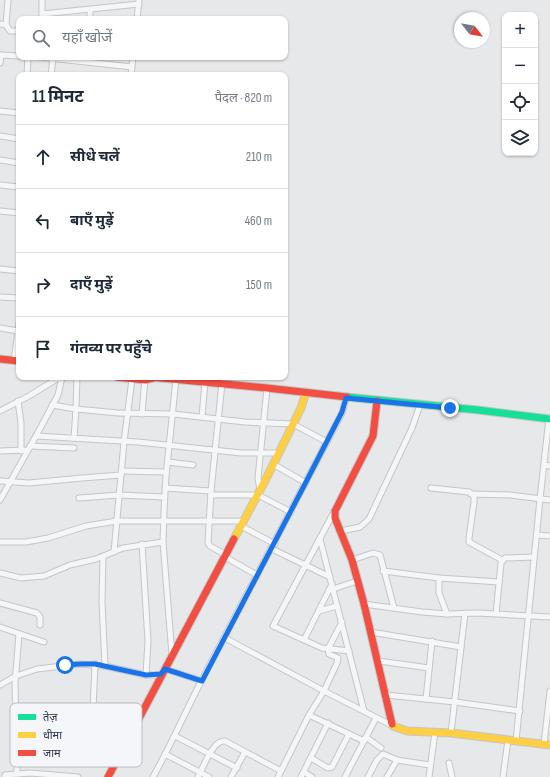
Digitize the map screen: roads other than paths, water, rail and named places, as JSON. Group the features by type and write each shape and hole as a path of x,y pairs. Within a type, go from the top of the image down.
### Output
{"street":[{"path":"8,0 3,25 10,31 16,31"},
{"path":"42,0 42,16"},
{"path":"49,16 139,2 137,16"},
{"path":"90,10 90,16"},
{"path":"0,63 0,55 16,56"},
{"path":"27,72 28,60"},
{"path":"51,72 53,60"},
{"path":"71,60 132,67"},
{"path":"131,72 133,60"},
{"path":"0,111 16,113"},
{"path":"0,136 16,139"},
{"path":"0,160 16,163"},
{"path":"0,185 16,188"},
{"path":"0,210 16,213"},
{"path":"0,270 16,271"},
{"path":"0,297 16,298"},
{"path":"0,328 16,331"},
{"path":"0,359 16,362"},
{"path":"0,363 16,362"},
{"path":"0,411 56,380"},
{"path":"0,500 58,395 60,380"},
{"path":"74,438 77,380"},
{"path":"114,552 124,442 132,380"},
{"path":"142,414 149,380"},
{"path":"172,656 163,542 166,472 176,380 222,383 346,398 550,418 540,499 516,741"},
{"path":"202,417 205,382"},
{"path":"222,383 211,493 209,545 257,575"},
{"path":"259,492 258,478 266,388"},
{"path":"142,713 274,464 301,408 306,392"},
{"path":"153,777 327,442 342,412 346,398"},
{"path":"18,401 21,423 21,451"},
{"path":"349,651 328,649 273,626 335,511 373,436 377,401"},
{"path":"52,405 128,414 173,414 263,424 293,424 327,442"},
{"path":"341,531 360,527 369,520 412,428 420,405"},
{"path":"36,436 124,442 215,451 279,453"},
{"path":"0,451 21,451 29,448 74,448"},
{"path":"168,462 193,466"},
{"path":"274,464 306,482"},
{"path":"544,465 550,466"},
{"path":"0,482 29,483 121,473 166,472"},
{"path":"165,488 211,493 259,492 290,512"},
{"path":"430,488 468,492 472,494 510,494 550,500"},
{"path":"472,494 474,496 474,502 469,542 502,560"},
{"path":"79,498 119,495 164,497"},
{"path":"335,511 335,518 352,560 364,604 379,661 389,716 393,726"},
{"path":"0,542 26,542 48,538 86,526 117,521 164,520 242,524 274,544"},
{"path":"537,535 550,536"},
{"path":"320,539 364,711"},
{"path":"0,573 21,578 44,576 70,565 103,556 123,548 163,542"},
{"path":"142,544 148,641 146,675"},
{"path":"272,549 330,577"},
{"path":"352,560 373,553 380,555 394,608"},
{"path":"103,556 102,602 105,666"},
{"path":"496,614 500,563 502,560 505,558 534,557"},
{"path":"383,570 439,578 499,582"},
{"path":"439,578 439,593 447,614"},
{"path":"304,640 332,587 357,581"},
{"path":"0,604 37,613 40,617 40,625"},
{"path":"364,604 447,614 465,613 550,617"},
{"path":"319,611 338,606"},
{"path":"451,733 465,613"},
{"path":"278,777 309,715 324,692 338,660 336,656 329,654 328,649 342,622"},
{"path":"0,627 44,642"},
{"path":"371,632 461,647"},
{"path":"17,703 16,676 19,634"},
{"path":"225,638 324,692 393,726 407,731 451,733 547,745 550,691"},
{"path":"426,698 432,641"},
{"path":"379,661 429,668"},
{"path":"0,685 16,676 36,669 80,664 95,664 146,675 163,672 202,681"},
{"path":"93,703 95,664"},
{"path":"386,695 426,698 520,711"},
{"path":"309,715 349,734 365,739 380,748"},
{"path":"345,777 376,718"},
{"path":"312,777 303,775 328,723"},
{"path":"429,777 435,732"},
{"path":"311,758 328,768 332,767 349,734"},
{"path":"175,736 237,768"},
{"path":"199,775 215,745 221,740 225,740 281,771"},
{"path":"503,777 508,740"},
{"path":"231,777 245,752"},
{"path":"166,754 199,775 209,777"},
{"path":"368,777 381,755 397,760 430,765"},
{"path":"387,777 397,760"},
{"path":"449,763 452,777"},
{"path":"17,767 17,774"},
{"path":"108,777 113,767"},
{"path":"5,777 5,775 17,774 78,777"}]}
